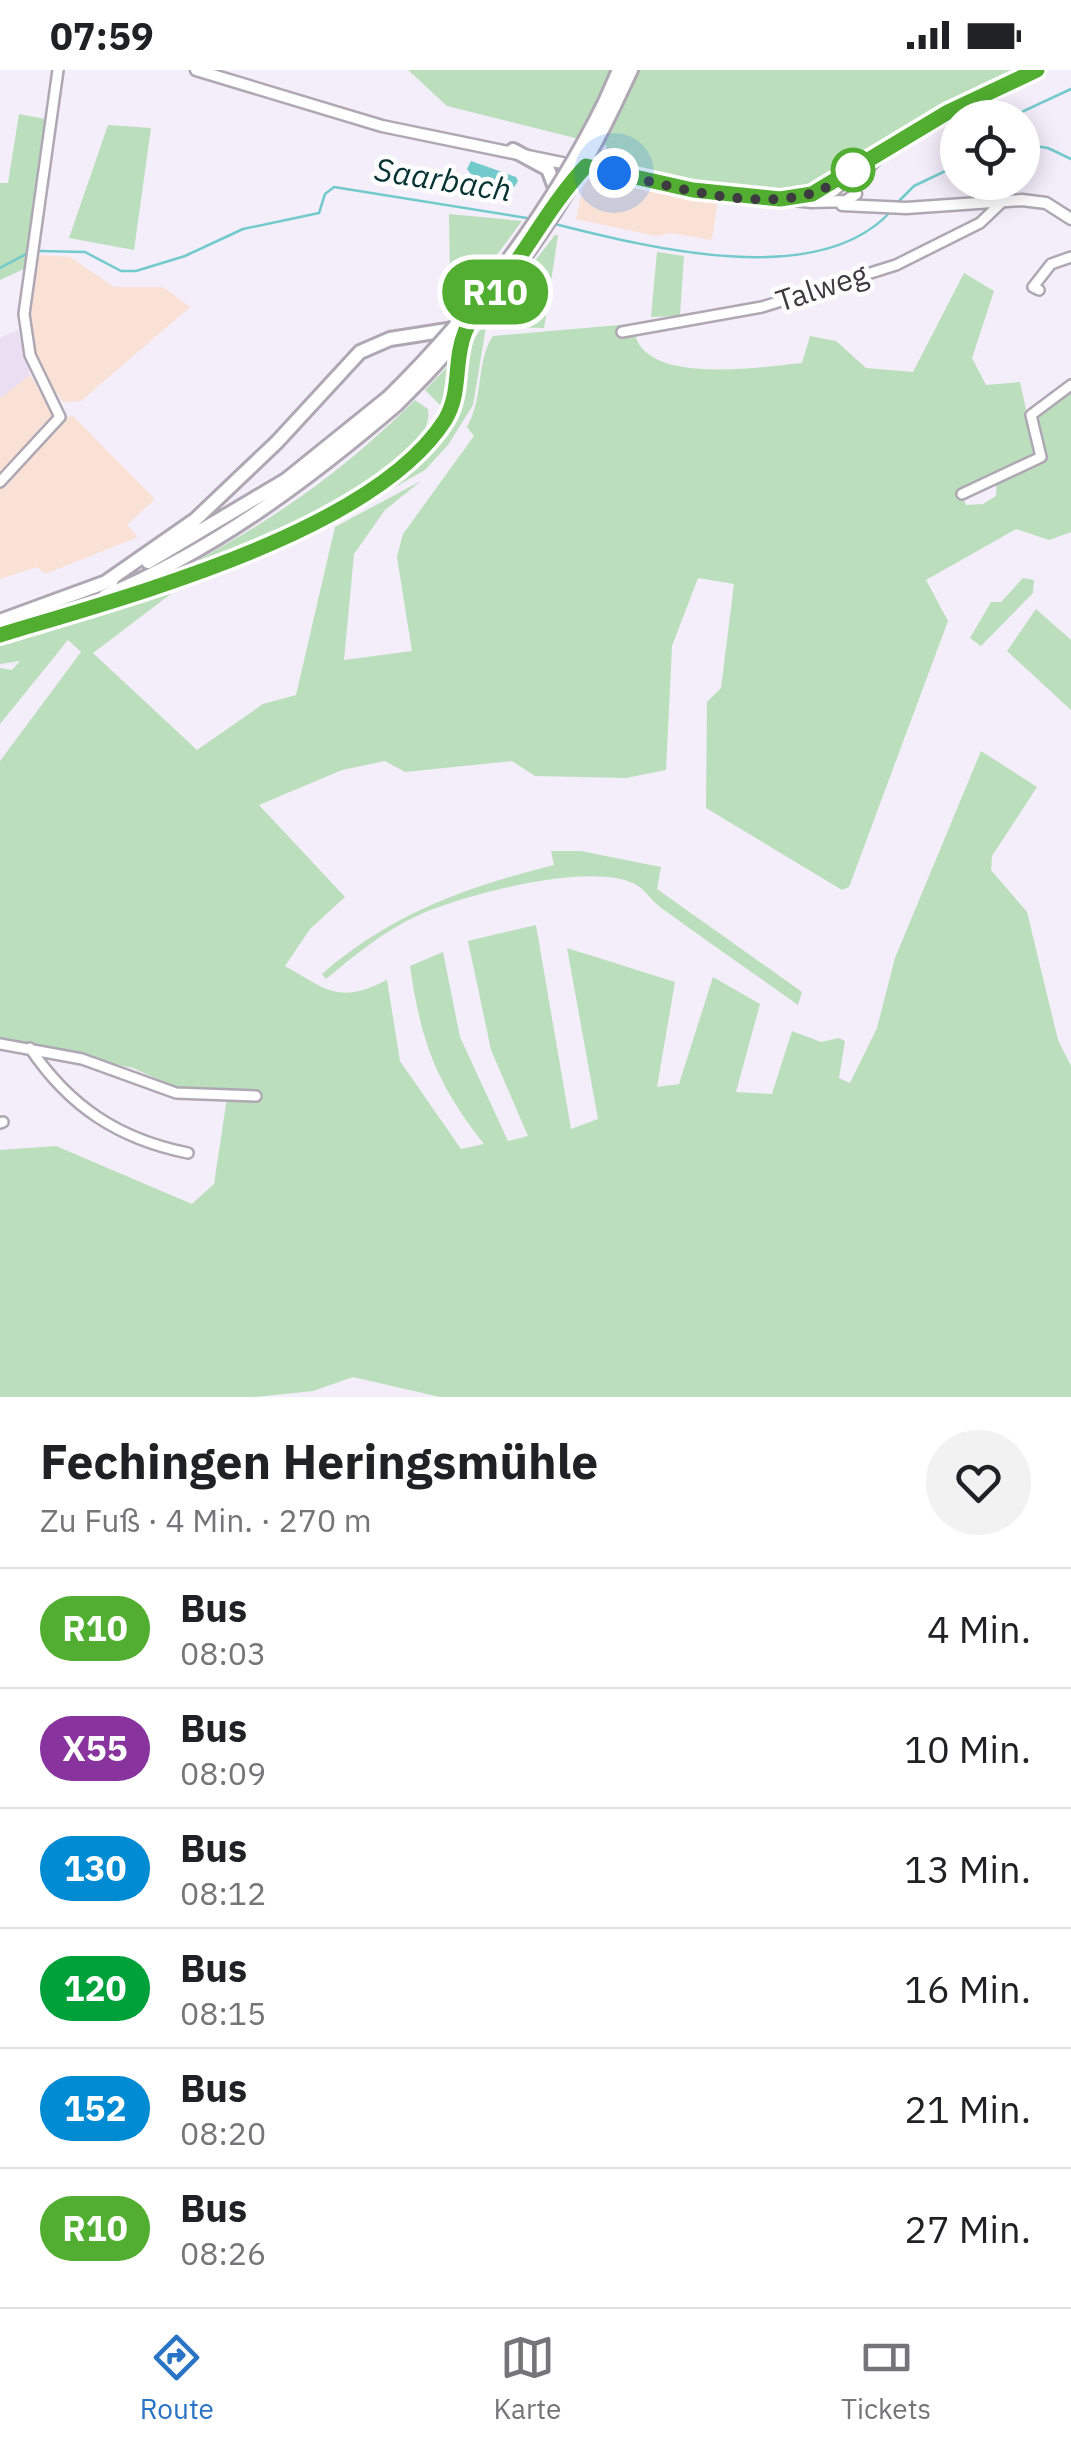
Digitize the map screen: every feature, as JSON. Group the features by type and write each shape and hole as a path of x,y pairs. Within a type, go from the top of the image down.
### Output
{"highway":[{"path":"609,104 619,70"},
{"path":"53,618 141,579 220,537 295,487 392,401 492,284 548,203 630,70"},
{"path":"513,150 548,170 557,199"},
{"path":"0,635 227,561 320,520 416,452 447,416 459,379 462,341 471,316 579,165"},
{"path":"106,582 195,520 276,442 351,359 373,344 451,330 471,316"},
{"path":"408,336 442,346 459,379"},
{"path":"0,621 106,582 163,555 255,501 392,401"}],"main road":[{"path":"200,70 370,124 713,192 780,199 833,196 880,208 1040,201 1071,218"},
{"path":"794,198 818,192 961,104 1037,70"},
{"path":"852,188 866,170 892,149"},
{"path":"780,199 833,196 850,200 852,188 869,162"},
{"path":"833,196 838,183 880,208"}],"street":[{"path":"0,482 60,417 30,355 24,322 58,70"},
{"name":"Talweg","path":"622,332 762,307 896,265 980,223 1004,201"},
{"path":"1038,290 1033,287 1050,264 1071,256"},
{"path":"962,494 1041,458 1031,415 1071,385"},
{"path":"0,1044 99,1064 176,1093 256,1096"},
{"path":"30,1048 57,1086 92,1116 145,1141 188,1153"}],"shaded area":[{"path":"586,175 718,199 712,240 671,233 656,236 576,219"},
{"path":"39,255 70,257 114,287 163,287 190,307 81,401 63,402 40,369 32,346 30,312"},
{"path":"18,330 30,375 0,398 0,338"},
{"path":"30,375 57,419 73,416 155,499 127,525 138,537 45,574 37,567 0,579 0,398"}],"green space":[{"path":"408,70 1021,70 958,100 940,100 940,111 811,189 781,193 699,185 600,161 607,146 447,106"},
{"path":"19,114 45,119 26,268 0,280 0,183 8,183"},
{"path":"108,125 151,128 134,250 69,238"},
{"path":"449,214 522,221 470,291 450,274"},
{"path":"555,235 544,328 502,327 493,315"},
{"path":"657,252 684,256 680,316 651,317"},
{"path":"964,273 994,291 972,358 986,385 1020,382 1036,455 960,492 966,505 983,504 996,496 997,478 1043,460 1034,418 1071,391 1071,532 1049,540 1016,529 926,580 948,621 849,887 842,890 706,808 707,702 721,688 734,584 698,578 672,646 666,770 626,778 535,776 512,761 405,772 385,761 342,770 259,805 345,897 310,929 285,966 324,988 345,993 387,980 400,1061 461,1149 484,1144 454,1101 433,1061 419,1017 410,966 443,952 460,1037 508,1141 528,1136 491,1050 468,941 536,925 571,1129 598,1119 567,948 675,982 657,1087 679,1084 713,977 760,1004 736,1092 772,1094 792,1031 821,1042 839,1038 845,1041 839,1078 850,1083 877,1028 895,958 981,751 1037,787 992,856 991,870 1027,912 1058,1040 1071,1066 1071,1397 440,1397 353,1377 313,1391 255,1397 0,1397 0,1150 56,1146 192,1204 214,1184 227,1098 254,1102 257,1091 179,1089 133,1068 0,1040 0,761 81,652 68,640 0,724 0,668 12,670 20,661 0,664 0,646 172,593 93,653 197,750 263,704 296,695 335,527 421,481 385,510 354,554 344,660 412,651 397,557 403,534 474,436 467,427 493,336 642,323 634,328 641,347 656,359 678,366 732,369 802,363 810,336 836,341 866,368 913,372"},
{"path":"487,321 473,405 448,445 425,470 293,545 148,598 393,481 412,466 440,439 455,417 463,392 467,355"},
{"path":"449,365 452,384 444,409 425,390"},
{"path":"415,400 428,409 423,433 403,457 336,503 200,565 198,560 286,507 338,469"},
{"path":"1023,578 1034,580 1033,593 981,646 970,638 991,602 1001,602"},
{"path":"1036,609 1071,640 1071,710 1007,651"},
{"path":"551,851 581,851 661,867 657,889 802,992 798,1005 660,907 638,886 592,876 530,883 441,906 383,935 326,979 322,974 375,935 431,905 554,865"}],"water":[{"path":"471,161 518,181 512,190 480,187 467,169"}],"waterway":[{"path":"1040,104 1071,89"},
{"name":"Saarbach","path":"1040,147 1071,159"},
{"name":"Saarbach","path":"897,203 914,186 940,174"},
{"name":"Saarbach","path":"40,251 85,252 121,271 136,271 185,256 243,229 319,213 325,194 334,187 533,219"},
{"name":"Saarbach","path":"551,223 680,251 776,257 821,250 860,235 892,210"},
{"name":"Saarbach","path":"0,268 28,253"}],"bus line":[{"name":"R10","path":"0,635 100,606 272,543 320,520 400,467 436,432 454,402 464,332 586,166 693,190 780,199 812,194 966,102 1037,70"}],"route":[{"path":"614,173 693,190 780,199 818,192 853,170"}]}
